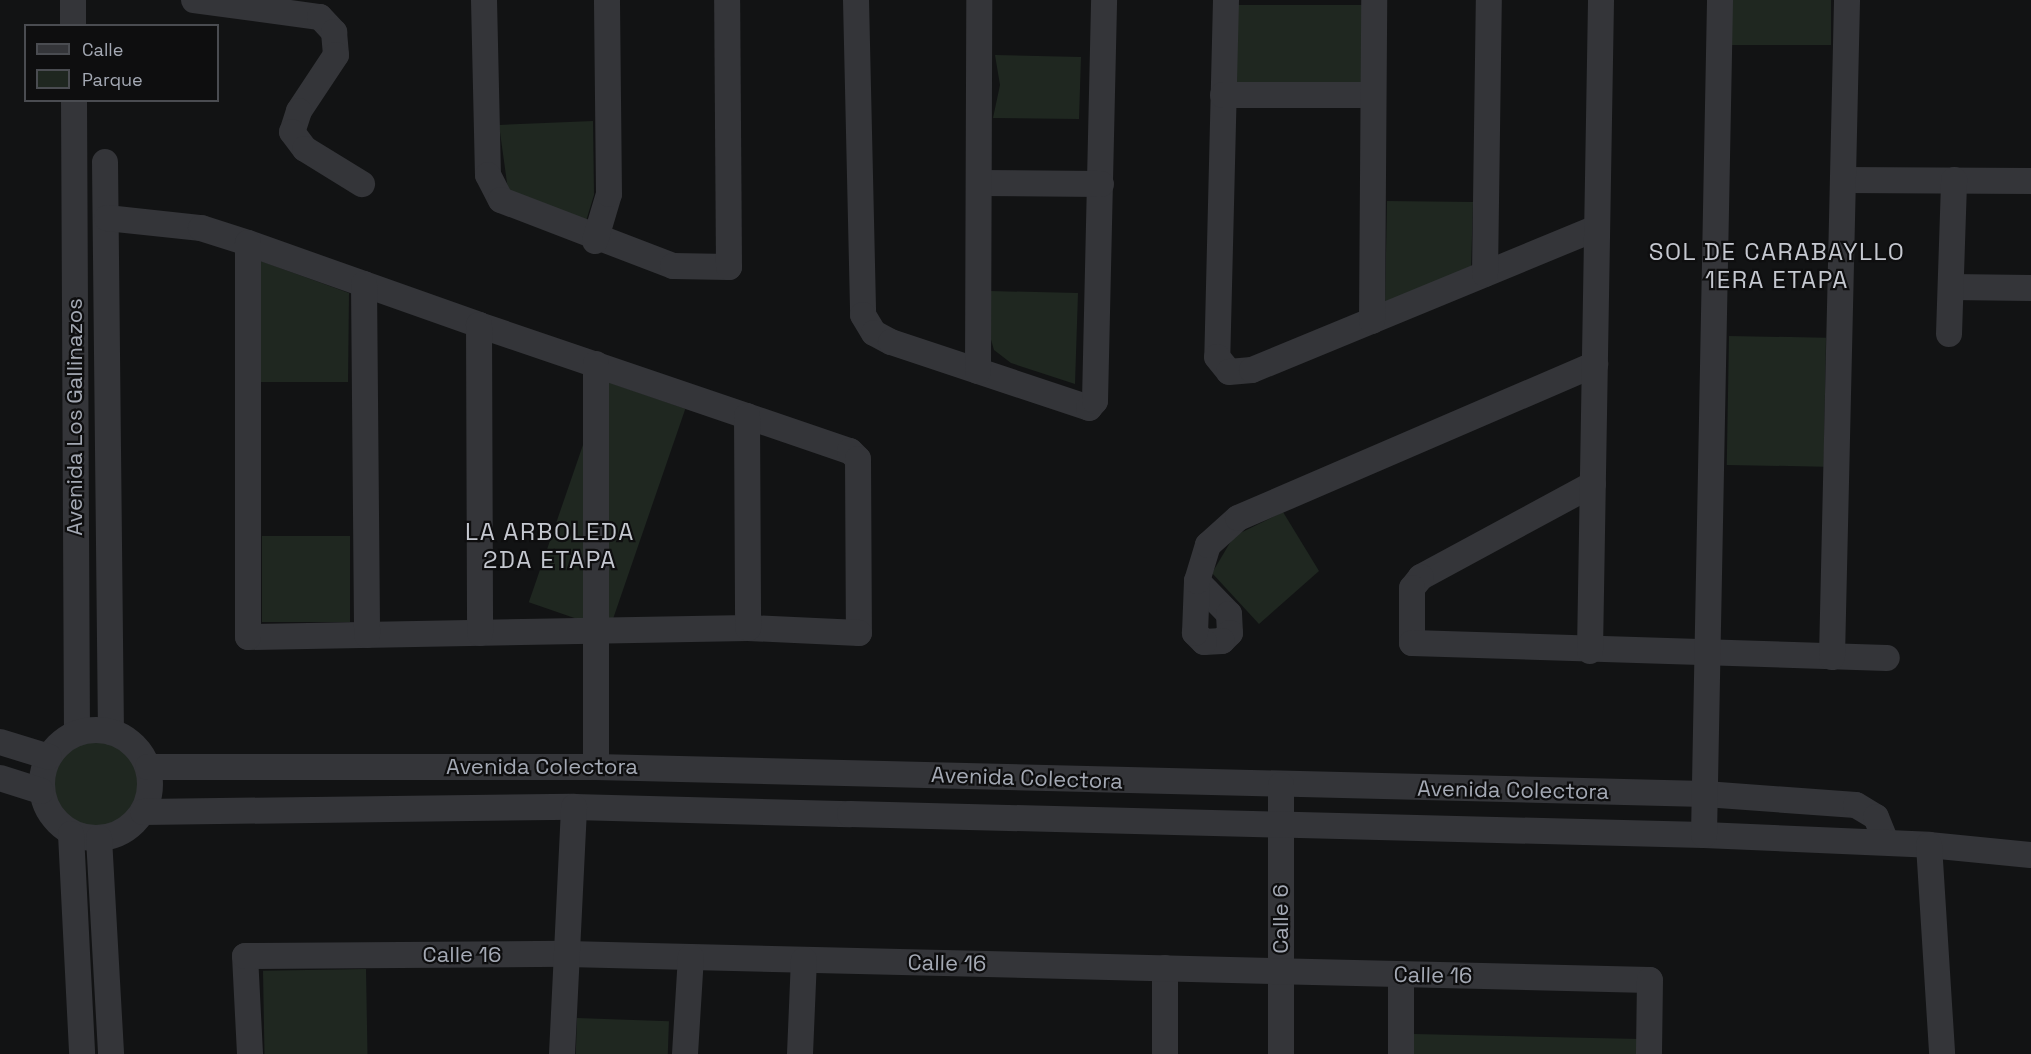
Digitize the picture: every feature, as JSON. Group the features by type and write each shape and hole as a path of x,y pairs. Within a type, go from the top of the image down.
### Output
{"street":[{"path":"73,0 73,24"},
{"path":"194,0 320,17 334,32 336,55 299,111 292,132 305,149 362,184"},
{"path":"484,0 492,188 512,209 594,241 673,266 729,267 727,0"},
{"path":"594,241 609,194 607,0"},
{"path":"856,0 863,315 874,333 891,342 1080,407 1089,408 1095,401 1104,0"},
{"path":"978,371 979,0"},
{"path":"1226,0 1217,357 1229,372 1245,371 1597,228"},
{"path":"1372,321 1374,0"},
{"path":"1485,274 1489,0"},
{"path":"1590,651 1601,0"},
{"path":"1704,835 1720,0"},
{"path":"1832,657 1847,0"},
{"path":"1223,94 1373,95"},
{"name":"Avenida Los Gallinazos","path":"74,102 77,733"},
{"name":"Avenida Los Gallinazos","path":"105,162 111,732"},
{"path":"1843,180 2031,181"},
{"path":"1949,334 1954,180"},
{"path":"979,183 1101,184"},
{"path":"107,218 201,228 248,243 479,325 850,451 858,459 859,633 748,628 248,637 248,243"},
{"path":"364,284 367,635"},
{"path":"1952,287 2031,288"},
{"path":"479,325 480,633"},
{"path":"596,364 596,766"},
{"path":"1197,581 1208,545 1238,518 1594,364"},
{"path":"747,416 748,628"},
{"path":"1593,484 1421,577 1412,588 1412,643 1418,646 1887,658"},
{"path":"111,732 140,751 148,767 150,785 142,812 124,831 99,838 71,834 57,823 41,790 49,757 77,733 111,732"},
{"path":"0,742 49,757"},
{"name":"Avenida Colectora","path":"148,767 596,766 1705,794 1856,805 1876,817 1886,842"},
{"path":"0,778 41,790"},
{"name":"Calle 6","path":"1281,785 1281,1054"},
{"path":"562,1054 574,807"},
{"name":"Avenida Colectora","path":"142,812 574,807 1281,828 1704,835 1929,844 2031,855"},
{"path":"71,834 82,1054"},
{"path":"99,838 111,1054"},
{"path":"1929,844 1942,1054"},
{"name":"Calle 16","path":"250,1054 245,956 567,954 1650,980 1649,1054"},
{"path":"685,1054 691,957"},
{"path":"800,1054 804,960"},
{"path":"1165,968 1165,1054"},
{"path":"1401,974 1401,1054"}],"green space":[{"path":"1732,0 1831,0 1831,45 1732,45"},
{"path":"1236,5 1366,5 1366,83 1236,83"},
{"path":"995,55 1081,57 1079,119 993,118 1000,85"},
{"path":"593,121 594,195 586,221 508,190 499,125"},
{"path":"1387,201 1473,202 1471,270 1385,305"},
{"path":"258,260 349,293 348,382 260,382"},
{"path":"990,291 1078,293 1075,384 1011,363 994,350 988,329"},
{"path":"1729,336 1826,338 1824,467 1727,465"},
{"path":"605,381 685,409 609,630 529,602"},
{"path":"1283,512 1319,571 1259,624 1212,573 1234,536"},
{"path":"262,536 350,536 350,622 262,622"},
{"path":"95,738 113,741 128,751 138,766 141,784 138,802 128,817 113,827 95,830 77,827 62,817 52,802 49,784 52,766 62,751 77,741"},
{"path":"366,969 367,1054 264,1054 263,971"},
{"path":"577,1018 669,1021 668,1054 576,1054"},
{"path":"1414,1034 1641,1039 1640,1054 1413,1054"}],"district":[{"name":"SOL DE CARABAYLLO 1ERA ETAPA","path":"1777,266"},
{"name":"LA ARBOLEDA 2DA ETAPA","path":"550,546"}]}
